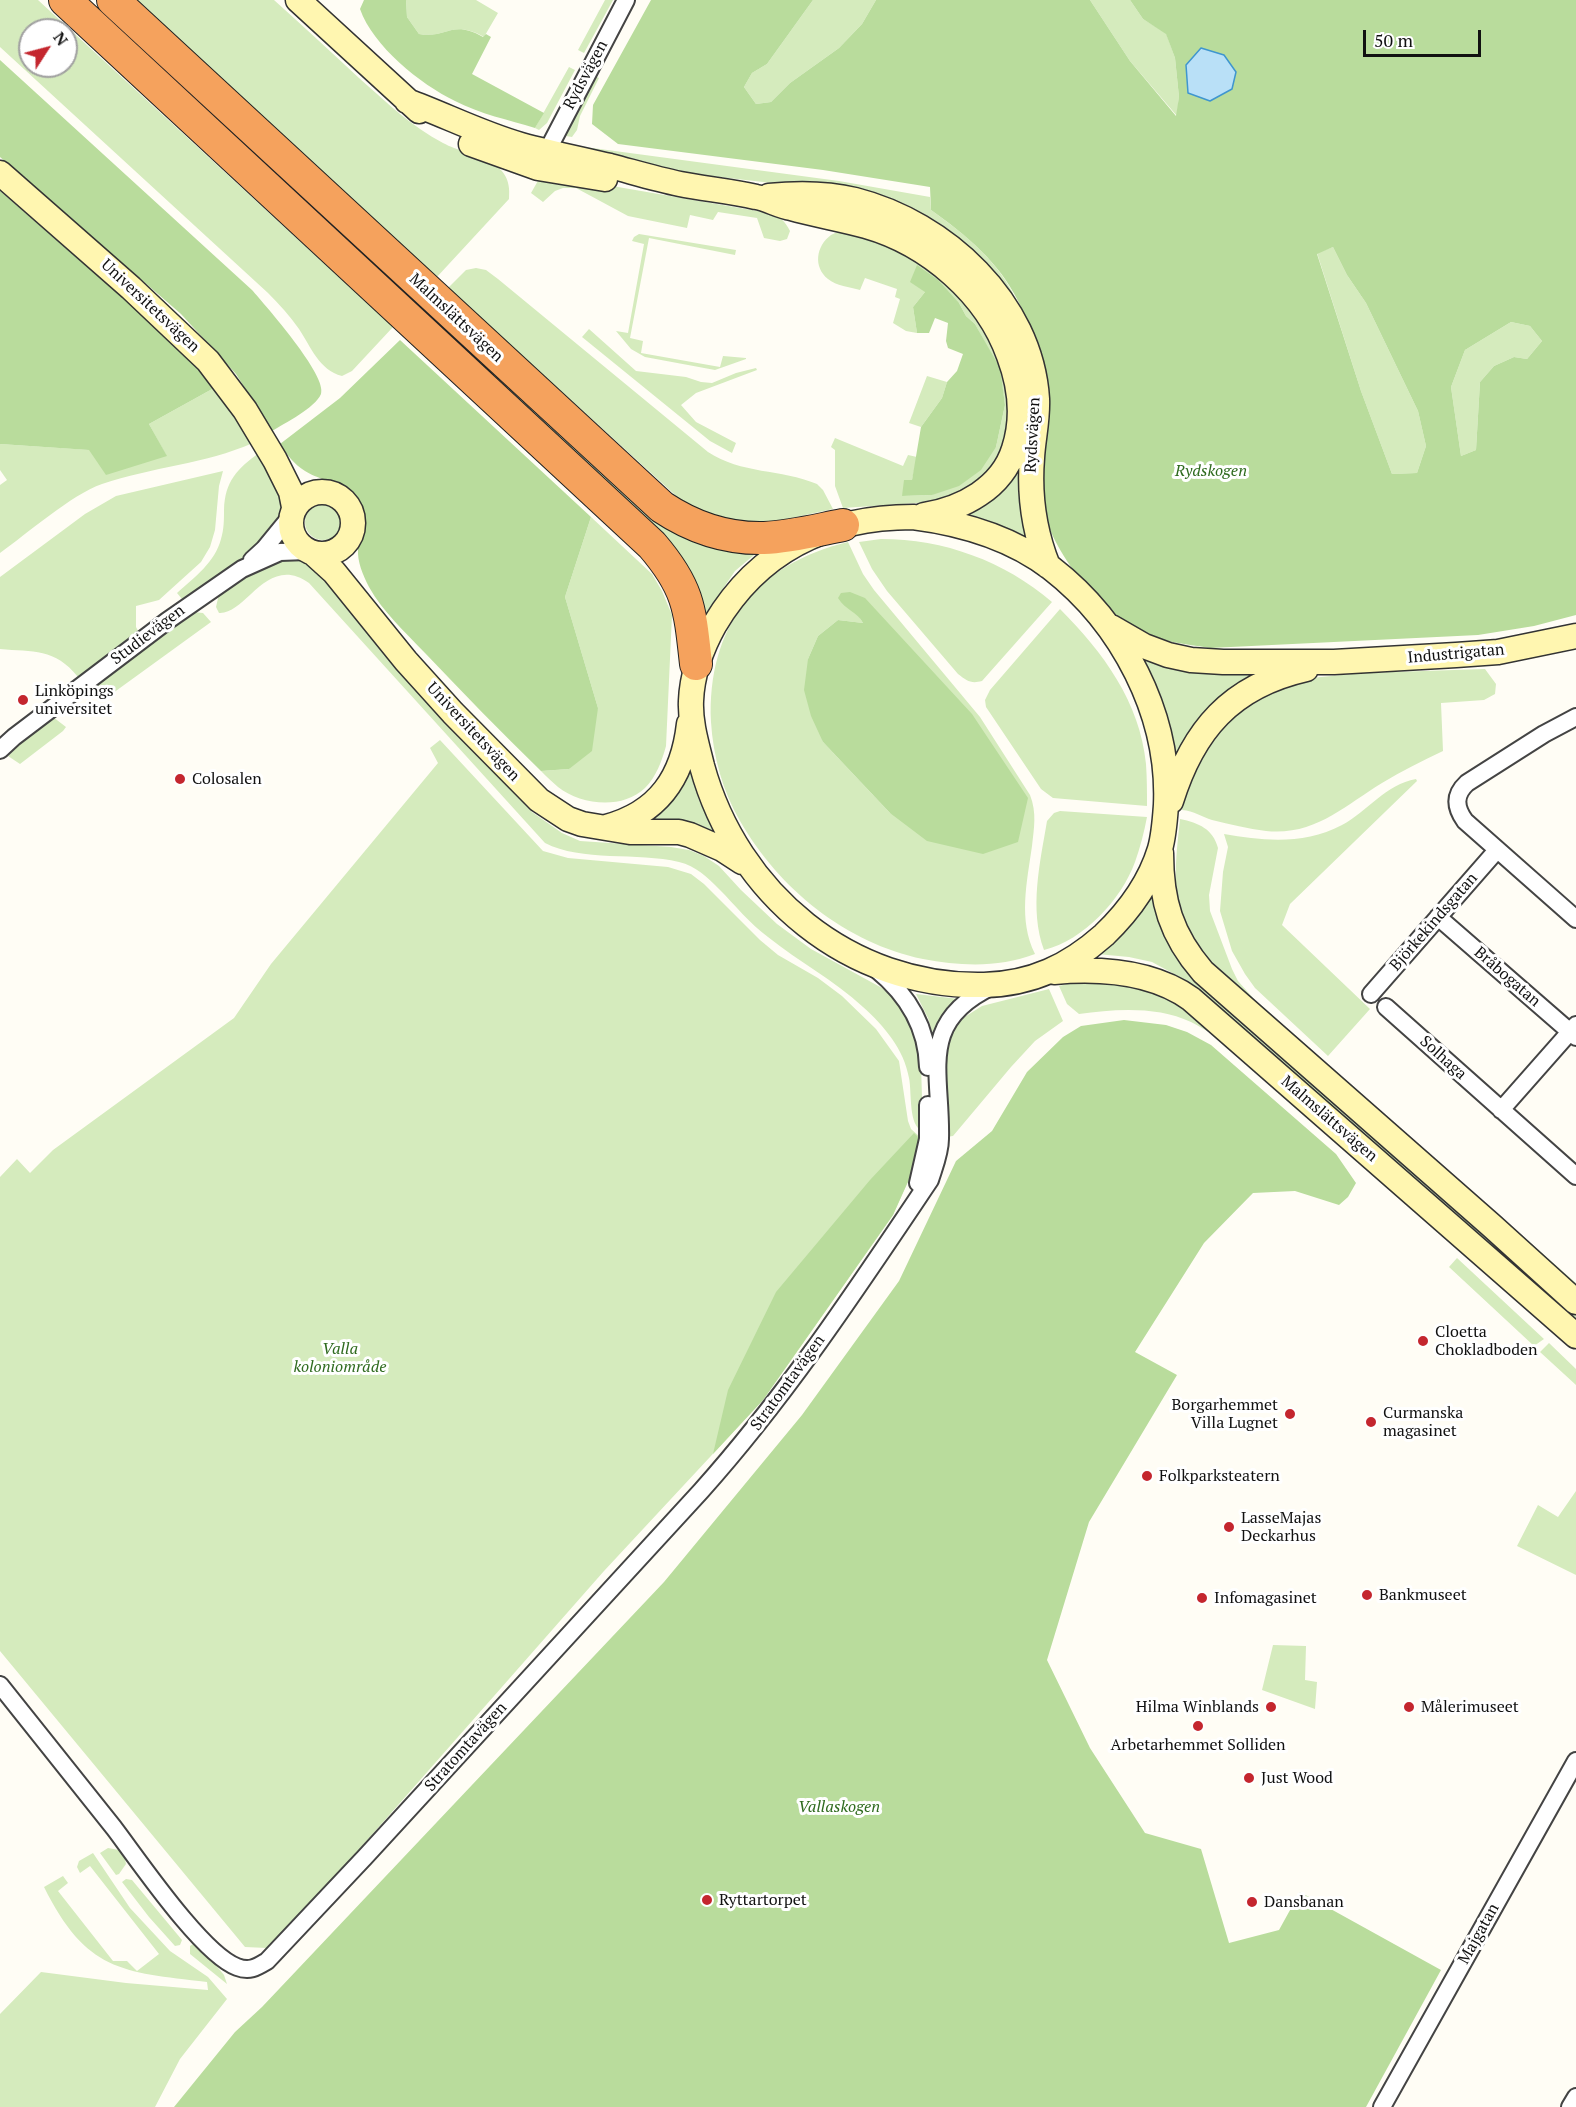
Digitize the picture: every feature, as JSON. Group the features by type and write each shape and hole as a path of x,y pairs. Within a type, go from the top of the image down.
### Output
{"highway":[{"name":"Malmslättsvägen","path":"65,0 652,545 683,588 688,606 696,664"},
{"name":"Malmslättsvägen","path":"113,0 662,507 703,529 764,538 843,525"}],"main road":[{"name":"Rydsvägen","path":"298,0 407,101 542,159 758,197 788,208 867,226 924,252 941,265 972,294 993,322 1005,345 1017,382 1020,402 1017,439 1006,468 992,484 963,504 933,514 913,517"},
{"name":"Universitetsvägen","path":"0,173 190,342 225,381 275,460 291,492 293,512"},
{"name":"Rydsvägen","path":"758,197 791,193 816,194 855,200 895,214 956,252 987,281 1002,300 1024,342 1034,378 1037,418 1032,456 1031,497 1038,537 1048,566"},
{"name":"Universitetsvägen","path":"275,460 300,478 326,491"},
{"path":"326,491 341,498 351,511 354,527 347,542 328,554 311,552 295,539 291,524 293,512 308,494 326,491"},
{"path":"601,828 636,815 667,789 677,772 685,748 696,664 705,643 724,611 741,588 759,570 798,542 843,525 878,518 913,517 981,532 1048,566 1082,596 1105,624 1136,672 1158,725 1165,762 1165,820 1162,844 1146,881 1123,915 1086,950 1052,972 997,984 935,982 899,975 837,947 814,931 777,899 749,867 726,829 706,779 693,726 691,703"},
{"name":"Universitetsvägen","path":"351,535 351,559 365,608"},
{"name":"Universitetsvägen","path":"311,552 334,572 406,661 460,721 539,800 568,819 601,828 630,832 690,834 722,849 749,867"},
{"name":"Industrigatan","path":"1105,624 1144,646 1168,655 1191,660 1223,662 1334,662 1498,652 1576,636"},
{"name":"Industrigatan","path":"1165,820 1178,780 1193,747 1223,709 1247,692 1279,677 1334,662"},
{"name":"Malmslättsvägen","path":"1162,844 1162,885 1170,920 1184,947 1203,972 1576,1302"},
{"name":"Malmslättsvägen","path":"1052,972 1091,971 1131,975 1163,984 1191,999 1576,1336"}],"street":[{"name":"Rydsvägen","path":"542,159 626,0"},
{"name":"Studievägen","path":"0,750 149,634 242,569 264,549 293,512"},
{"name":"Studievägen","path":"242,569 280,552 311,552"},
{"path":"1576,717 1544,734 1467,783 1459,792 1457,806 1459,813 1497,850 1576,919"},
{"name":"Björkekindsgatan","path":"1371,994 1497,850"},
{"name":"Bråbogatan","path":"1438,917 1574,1031"},
{"name":"Stratomtavägen","path":"867,962 903,994 921,1025 927,1051 928,1139 923,1169 908,1212"},
{"name":"Stratomtavägen","path":"0,1684 191,1927 222,1959 248,1970 255,1968 274,1954 365,1857 742,1446 781,1396 930,1180 941,1141 937,1080 937,1052 940,1039 946,1025 961,1007 997,984"},
{"name":"Solhaga","path":"1386,1007 1576,1176"},
{"path":"1501,1110 1574,1031"},
{"name":"Majgatan","path":"1382,2107 1576,1761"},
{"path":"1570,2107 1576,2097"}],"green space":[{"path":"0,0 38,0 58,18 18,18 18,64 0,47"},
{"path":"136,0 274,0 410,121 443,143 478,156 498,167 505,175 509,185 509,199 436,278"},
{"path":"364,0 406,0 407,17 419,34 429,35 457,29 483,37 486,34 491,37 472,74 544,113 535,128 465,106 427,85 399,62 375,37 360,9"},
{"path":"406,0 476,0 498,13 484,37 457,29 429,35 419,34 407,17"},
{"path":"605,0 613,0 584,53 578,50"},
{"name":"Rydskogen","path":"651,0 813,0 767,64 752,73 744,87 756,104 771,102 790,83 839,48 862,24 876,0 1090,0 1130,61 1176,116 1179,97 1175,58 1166,34 1143,19 1130,0 1576,0 1576,615 1534,626 1478,635 1210,648 1165,640 1139,631 1107,608 1092,592 1077,575 1054,537 1046,518 1041,485 1048,398 1042,368 1025,317 1010,287 991,262 969,239 931,210 930,187 823,170 618,144 592,124 593,105","holes":["1333,247 1347,275 1366,303 1418,411 1426,446 1417,473 1392,474 1361,391 1317,254","1511,322 1530,326 1542,341 1527,359 1514,357 1494,366 1480,382 1476,450 1461,456 1451,387 1465,350"]},
{"path":"813,0 876,0 862,24 839,48 790,83 771,102 756,104 744,87 752,73 767,64"},
{"path":"1090,0 1130,0 1143,19 1166,33 1175,58 1179,97 1177,116 1130,61"},
{"path":"78,37 393,327 352,371 342,376 327,369 321,363 292,319 268,293 34,78 78,78"},
{"path":"0,60 252,290 306,357 321,385 321,394 318,399 299,415 272,431 236,374 181,314 0,157"},
{"path":"569,67 575,70 547,123 539,130 535,128"},
{"path":"595,76 599,78 580,116 577,130 572,137 566,136 566,130"},
{"path":"570,145 839,181 930,197 931,210 963,234 1001,274 1020,307 1027,326 824,189 650,169"},
{"path":"554,176 769,213 782,219 790,231 787,239 780,241 764,238 757,218 718,212 713,220 690,215 687,228 628,216 576,188 563,188 555,191 543,202 531,193 539,179"},
{"path":"0,191 162,332 186,355 214,388 149,424 167,456 106,475 89,450 0,444"},
{"path":"849,230 869,234 931,266 984,324 1010,390 1009,426 998,459 984,478 959,495 932,502 843,508 835,486 835,450 831,447 835,438 903,466 908,455 917,457 912,480 902,496 932,495 996,447 1005,405 999,368 975,324 966,316 959,303 925,292 913,307 917,333 906,331 893,323 900,299 895,297 897,289 865,278 860,290 835,283 823,274 818,263 822,245 831,235"},
{"path":"639,234 736,250 735,255 649,238 630,338 643,341 641,353 720,367 723,356 746,359 715,370 645,357 631,349 616,331 628,333 644,244 632,241"},
{"path":"1333,247 1347,275 1366,303 1418,411 1426,446 1417,473 1392,474 1361,391 1317,253"},
{"path":"934,249 961,265 984,285 1009,320 1026,360 1033,402 1030,434 1020,476 1020,496 1031,543 994,524 963,514 993,495 1012,472 1026,434 1028,407 1025,380 1006,331 991,308 973,287 933,252"},
{"path":"917,265 938,280 975,324 1000,368 1005,405 996,447 981,470 959,486 932,495 902,496 904,480 912,480 921,427 942,398 947,382 957,371 963,354 948,348 946,341 948,323 935,318 929,333 917,333 913,307 925,292 910,282"},
{"path":"476,268 486,270 498,279 708,452 747,468 817,484 823,490 833,509 759,525 720,520 685,504 448,288 466,270"},
{"path":"435,314 651,515 760,550 735,571 705,615 429,320"},
{"path":"1511,322 1530,326 1542,341 1527,359 1514,357 1494,366 1480,382 1476,450 1461,456 1451,387 1465,350"},
{"path":"589,329 636,371 686,377 712,383 756,368 757,370 696,393 681,405 696,422 736,443 732,453 710,441 582,337"},
{"path":"400,340 591,517 565,597 598,708 592,751 569,769 541,771 395,622 369,587 361,568 358,558 362,523 360,506 351,494 339,486 301,468 280,444 340,398"},
{"path":"927,376 947,382 942,398 921,427 909,423"},
{"path":"214,388 253,443 216,456 140,473 90,489 63,505 0,553 0,485 7,480 0,470 0,444 166,455 149,424"},
{"path":"259,453 281,493 283,508 280,520 258,546 182,599 177,593 204,569 218,547 230,483 239,470"},
{"path":"223,471 219,486 215,530 210,547 201,562 159,600 136,606 138,631 78,677 52,656 0,649 0,577 85,514 116,496"},
{"path":"323,504 335,510 341,522 335,534 323,540 311,534 305,522 311,510"},
{"path":"591,517 652,574 672,615 666,746 649,784 636,795 613,802 578,798 558,787 541,771 569,769 598,708 565,597"},
{"path":"881,539 928,543 972,555 1014,575 1052,602 982,681 969,681 958,674 887,591 872,569 859,542"},
{"path":"848,542 863,574 874,590 980,717 1030,795 1034,808 1034,820 1025,914 1035,954 993,964 951,963 923,959 867,940 817,910 795,890 756,846 734,810 724,786 712,735 712,688 718,657 728,629 744,605 763,584 787,566 816,552","holes":["859,616 1018,842 890,813 823,742 808,659 818,636 838,620 863,623"]},
{"path":"288,555 311,561 399,671 532,812 562,833 580,841 671,847 689,850 704,856 719,866 777,924 811,949 882,988 896,1000 914,1028 921,1064 923,1131 918,1128 913,1116 909,1078 903,1057 885,1030 863,1007 761,932 710,880 691,866 646,857 575,853 545,843 309,583 294,576 281,575 269,580 239,605 229,611 219,613 216,607 219,594"},
{"path":"850,592 865,598 972,714 1028,798 1018,842 983,854 927,841 890,813 823,742 811,716 804,690 808,659 818,636 838,620 863,623 838,598 841,593"},
{"path":"1060,609 1105,661 1127,699 1142,741 1146,764 1147,806 1053,798 1041,789 986,707 985,700 990,690"},
{"path":"193,612 203,613 211,622 102,701 92,694 93,686"},
{"path":"1134,653 1279,667 1240,684 1210,705 1196,723 1174,764"},
{"path":"1485,669 1496,684 1495,694 1484,700 1441,703 1443,751 1412,766 1328,818 1299,829 1266,831 1212,820 1182,810 1186,790 1201,753 1226,721 1269,691 1311,678 1362,673"},
{"path":"53,717 66,727 63,731 20,764 8,756 24,740"},
{"name":"Valla koloniområde","path":"440,740 543,851 568,858 668,867 691,874 778,955 818,978 842,996 876,1029 899,1061 908,1121 911,1129 920,1137 915,1166 893,1215 763,1400 604,1571 355,1854 267,1948 245,1947 0,1651 0,1177 17,1159 30,1173 53,1150 234,1018 271,964 438,763 430,748"},
{"path":"691,768 699,800 715,832 680,821 644,822 672,799"},
{"path":"1416,779 1417,781 1290,904 1282,925 1370,1009 1328,1056 1255,988 1232,951 1220,911 1223,872 1228,847 1224,834 1269,840 1313,836 1342,825 1395,786"},
{"path":"1060,811 1147,817 1135,862 1111,904 1087,928 1059,945 1044,950 1037,918 1037,886 1047,821 1054,813"},
{"path":"1180,819 1204,828 1216,841 1218,848 1209,895 1210,911 1238,981 1254,999 1576,1283 1576,1290 1215,968 1192,938 1180,911 1176,880"},
{"path":"1151,889 1161,926 1178,960 1576,1313 1576,1322 1187,981 1152,962 1097,954"},
{"path":"1083,980 1125,981 1184,1004 1216,1036 1191,1022 1164,1013 1121,1010 1079,1014 1067,1004 1059,986"},
{"path":"1049,989 1063,1021 1035,1041 953,1136 945,1137 941,1059 948,1038 963,1018 982,1006"},
{"path":"916,994 959,999 949,1008 932,1032"},
{"name":"Vallaskogen","path":"1124,1020 1166,1025 1187,1032 1211,1045 1336,1154 1356,1183 1348,1197 1339,1205 1295,1191 1253,1193 1204,1243 1135,1352 1177,1375 1089,1522 1047,1660 1090,1748 1145,1833 1201,1849 1229,1943 1279,1930 1300,1892 1441,1970 1366,2107 174,2107 235,2032 262,2007 664,1582 802,1415 899,1281 956,1161 992,1131 1027,1072 1063,1037 1081,1026"},
{"path":"914,1133 920,1139 915,1166 893,1215 763,1400 713,1454 728,1390 776,1292 870,1180"},
{"path":"1457,1258 1544,1339 1534,1346 1449,1267"},
{"path":"1549,1343 1576,1369 1576,1385 1540,1352"},
{"path":"1576,1491 1576,1575 1517,1546 1538,1505 1558,1517"},
{"path":"1273,1645 1306,1646 1305,1680 1317,1682 1315,1709 1262,1690"},
{"path":"108,1848 119,1850 124,1854 126,1864 119,1874 116,1875 100,1853"},
{"path":"93,1853 130,1908 170,1951 208,1977 227,1999 180,2059 155,2107 0,2107 0,2014 41,1972 126,1983 208,1990 207,1982 151,1975 129,1970 109,1962 91,1951 75,1936 44,1887 63,1876 68,1883 58,1891 113,1961 127,1961 137,1971 159,1954 90,1866 80,1873 77,1867 79,1861"},
{"path":"126,1879 132,1880 182,1940 180,1945 175,1946 149,1917 122,1882"},
{"path":"199,1945 224,1975 227,1984 190,1954 190,1946"}],"water":[{"path":"1201,48 1224,55 1236,72 1232,89 1210,101 1188,93 1186,65"}],"place":[{"name":"Linköpings universitet","path":"23,700"},
{"name":"Colosalen","path":"180,779"},
{"name":"Cloetta Chokladboden","path":"1423,1341"},
{"name":"Borgarhemmet Villa Lugnet","path":"1290,1414"},
{"name":"Curmanska magasinet","path":"1371,1422"},
{"name":"Folkparksteatern","path":"1147,1476"},
{"name":"LasseMajas Deckarhus","path":"1229,1527"},
{"name":"Bankmuseet","path":"1367,1595"},
{"name":"Infomagasinet","path":"1202,1598"},
{"name":"Hilma Winblands","path":"1271,1707"},
{"name":"Målerimuseet","path":"1409,1707"},
{"name":"Arbetarhemmet Solliden","path":"1198,1726"},
{"name":"Just Wood","path":"1249,1778"},
{"name":"Ryttartorpet","path":"707,1900"},
{"name":"Dansbanan","path":"1252,1902"}]}
